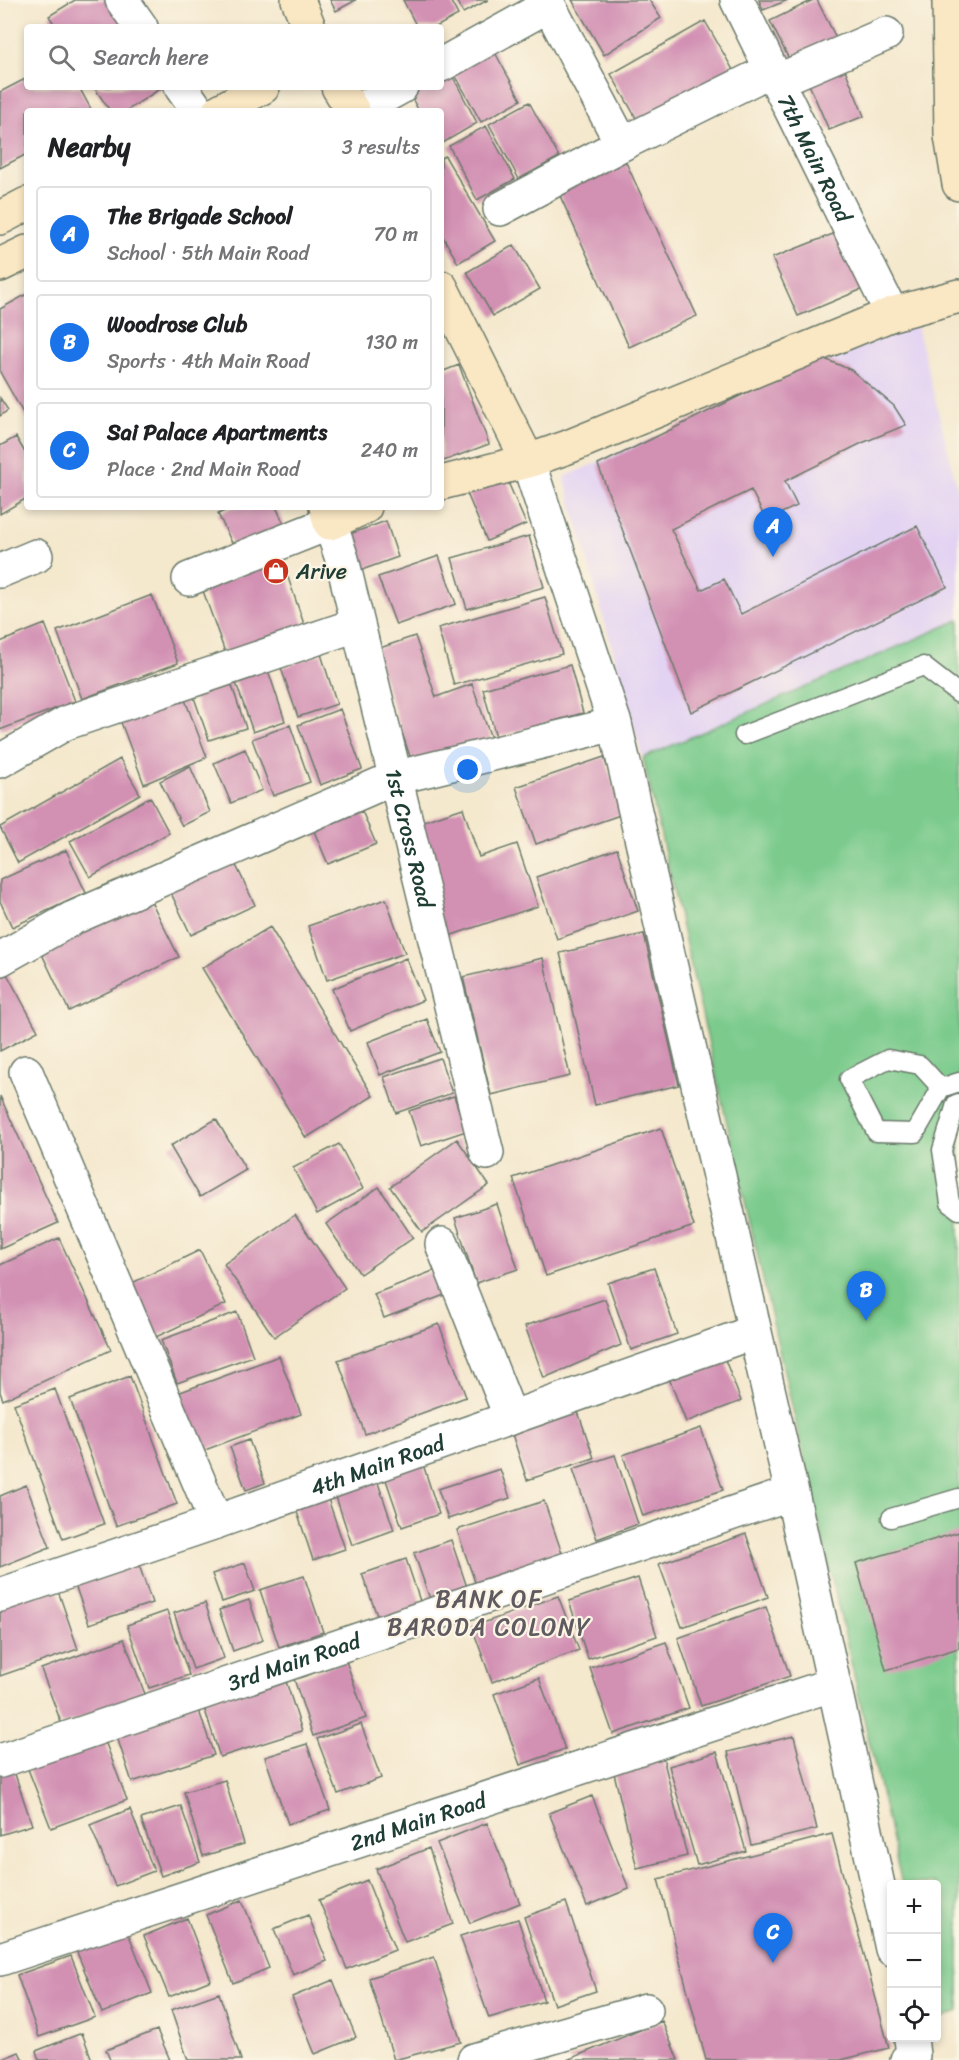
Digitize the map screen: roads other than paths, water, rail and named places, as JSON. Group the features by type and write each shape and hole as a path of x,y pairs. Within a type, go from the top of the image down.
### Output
{"street":[{"path":"122,0 139,24"},
{"path":"298,0 308,24"},
{"name":"7th Main Road","path":"737,0 892,314"},
{"path":"950,0 951,136 959,184"},
{"path":"444,63 548,3 622,144"},
{"path":"500,209 622,144 774,76 886,34"},
{"path":"183,90 196,108"},
{"path":"224,108 258,90"},
{"path":"340,90 351,108"},
{"path":"363,108 396,90"},
{"path":"0,218 24,206"},
{"path":"0,266 24,254"},
{"path":"444,293 528,461 615,724 792,1493 888,1934"},
{"path":"444,482 528,461 568,447 892,314 957,300"},
{"path":"189,579 328,515 351,510"},
{"name":"1st Cross Road","path":"328,515 342,559 356,625 487,1153"},
{"path":"0,571 36,556"},
{"path":"0,761 66,723 356,625"},
{"path":"0,959 73,918 394,778 615,724"},
{"path":"26,1072 216,1522"},
{"path":"442,1244 511,1418"},
{"name":"4th Main Road","path":"0,1594 216,1522 754,1332"},
{"name":"3rd Main Road","path":"0,1761 792,1493"},
{"name":"2nd Main Road","path":"0,1959 834,1684"},
{"path":"474,2060 646,2010"},
{"path":"907,2060 913,2055 912,2042"}],"lane":[{"path":"744,735 923,666 959,694"},
{"path":"941,1088 920,1065 888,1059 849,1079 876,1132 915,1133 941,1088 959,1082"},
{"path":"959,1103 956,1104 942,1150 950,1203 959,1210"},
{"path":"891,1518 959,1498"}],"place":[{"name":"The Brigade School","path":"773,557"},
{"name":"Arive","path":"276,571"},
{"name":"Woodrose Club","path":"866,1321"},
{"name":"Sai Palace Apartments","path":"773,1963"}],"district":[{"name":"BANK OF BARODA COLONY","path":"489,1613"}]}
